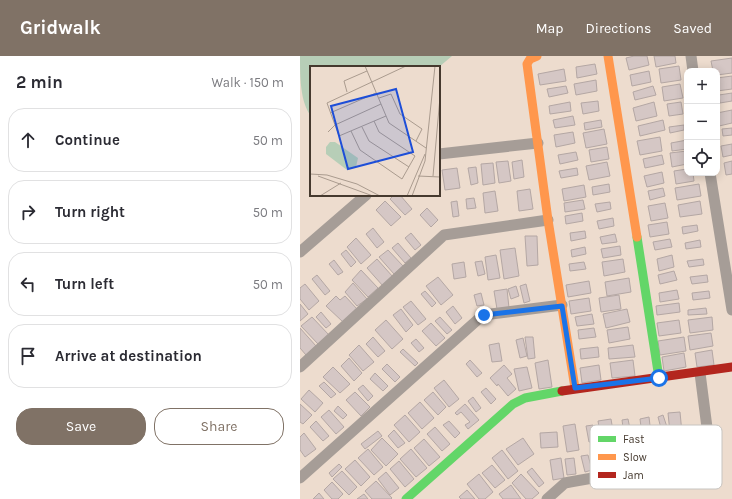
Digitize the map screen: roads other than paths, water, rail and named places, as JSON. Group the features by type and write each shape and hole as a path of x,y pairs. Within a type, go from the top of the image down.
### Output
{"street":[{"path":"537,56 530,59 527,64 548,220 575,388"},
{"path":"608,56 659,378"},
{"path":"690,56 692,68"},
{"path":"440,154 538,143"},
{"path":"710,176 732,310"},
{"path":"300,252 365,196"},
{"path":"300,366 444,236 548,220"},
{"path":"300,478 484,315 562,306"},
{"path":"406,499 513,404 531,396 575,388 700,373 732,367"},
{"path":"700,373 707,425"},
{"path":"547,499 565,483 590,478"}]}
